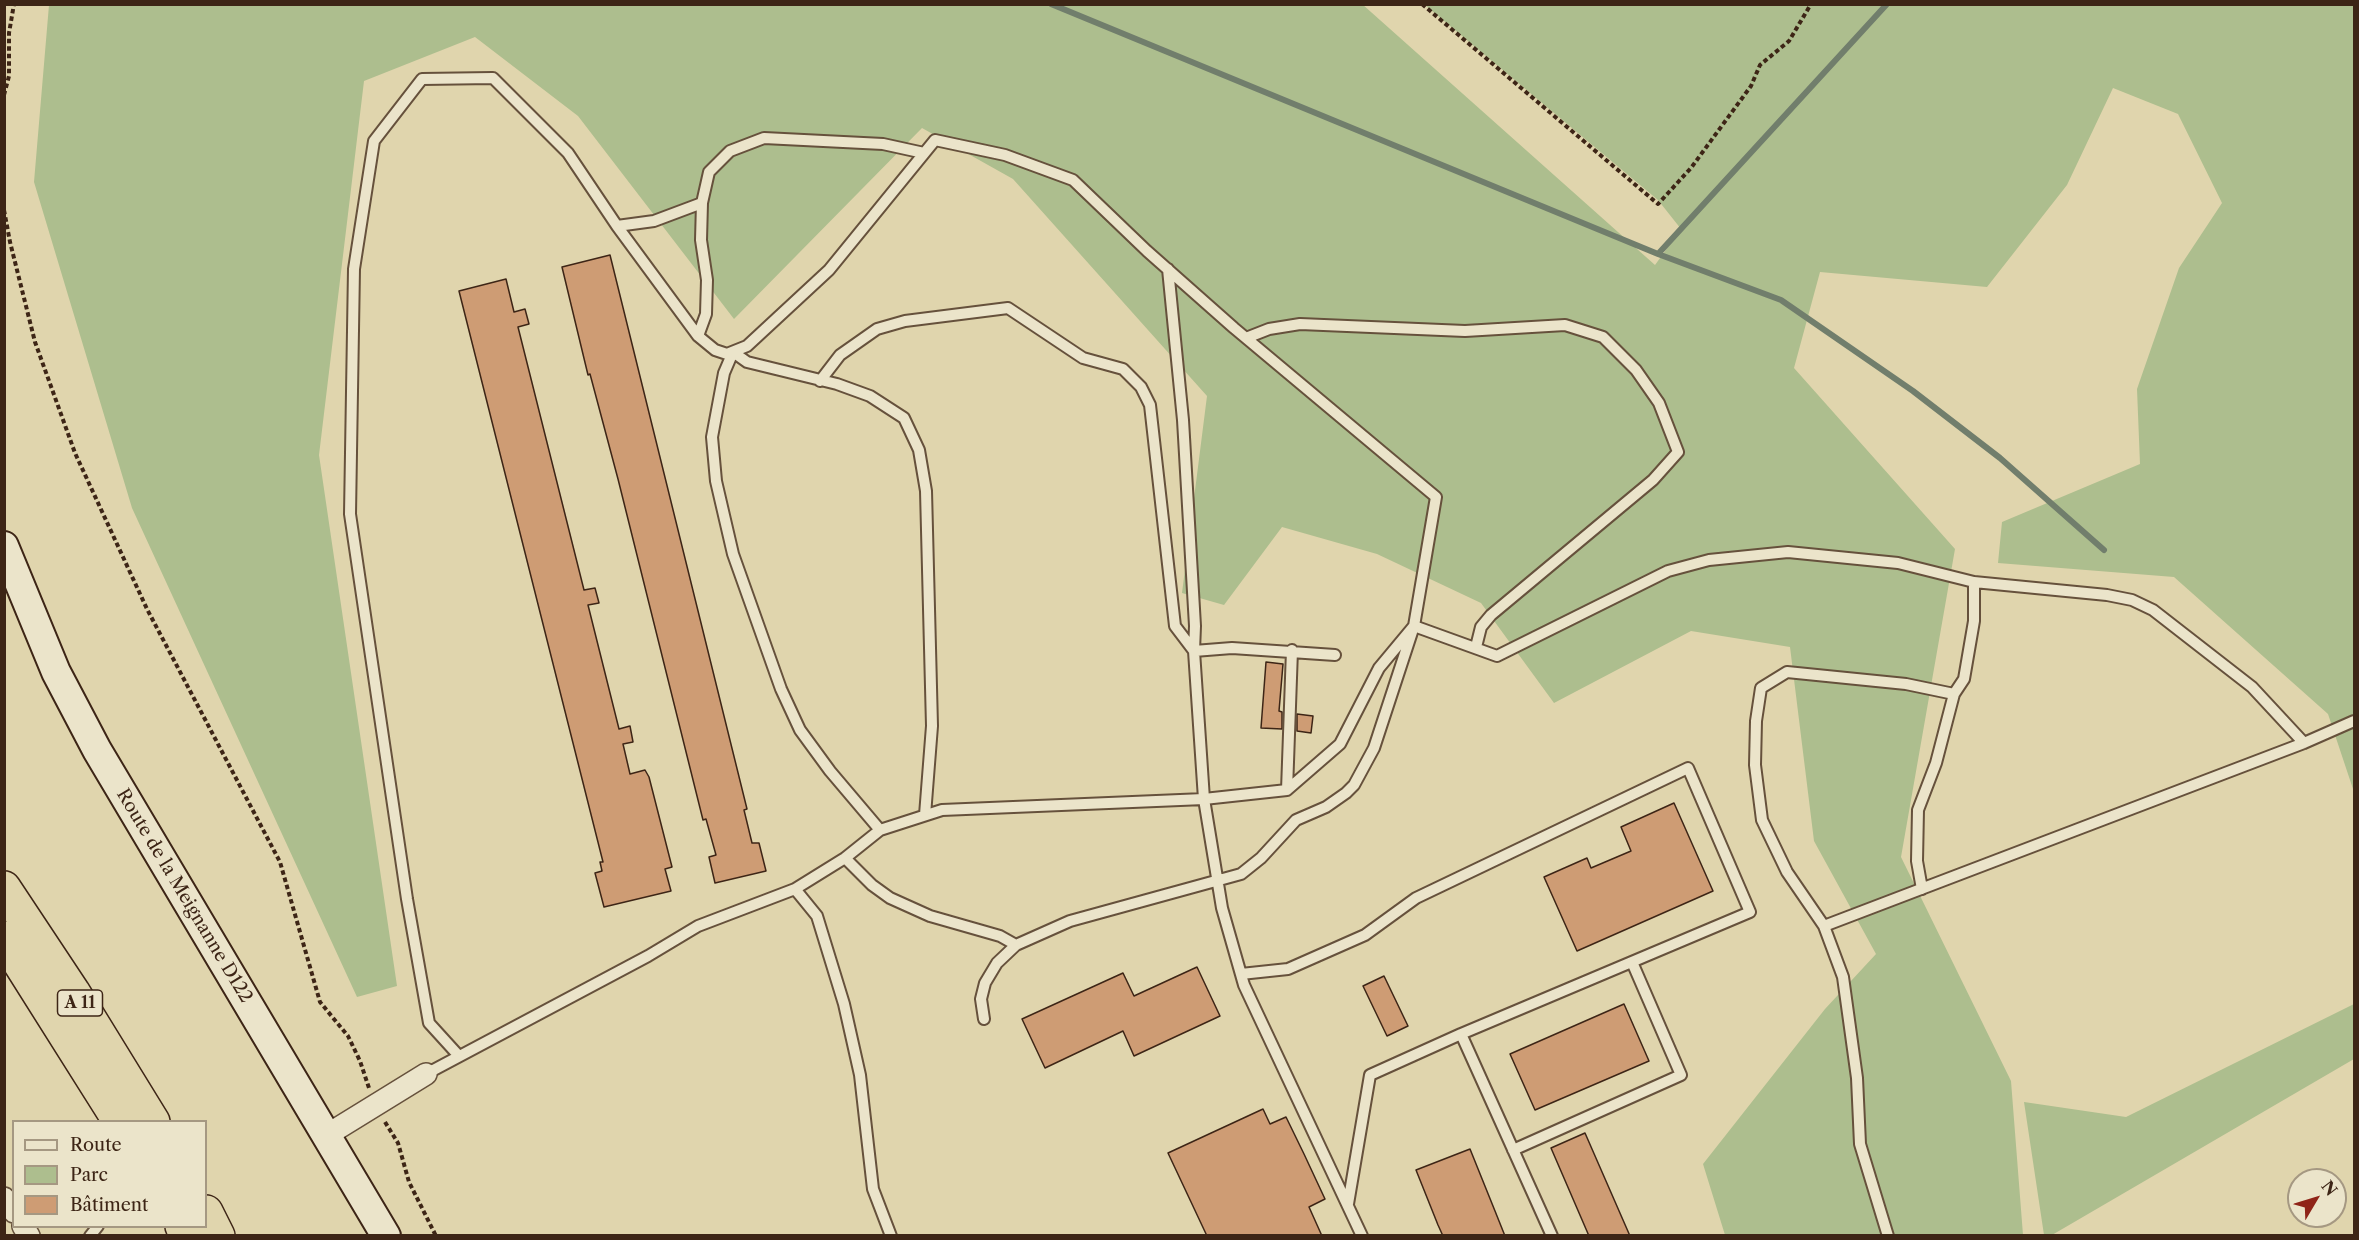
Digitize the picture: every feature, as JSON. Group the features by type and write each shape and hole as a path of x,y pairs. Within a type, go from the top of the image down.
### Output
{"highway":[{"name":"A 11","path":"4,888 73,992 152,1120"},
{"name":"A 11","path":"4,938 119,1120"},
{"path":"207,1214 218,1236"}],"street":[{"name":"Route de la Meignanne D122","path":"4,546 56,672 97,750 386,1236"},
{"path":"327,1135 426,1074"}],"lane":[{"path":"459,1056 429,1023 407,898 350,514 354,269 374,141 422,79 493,78 568,153 617,226 698,336 715,350 727,354 747,346 829,270 935,140 1005,155 1073,180 1246,338 1436,497 1414,626 1374,748 1354,785 1335,802 1296,820 1250,869 1227,880 1216,881 1070,921 1016,945 997,963 985,982 981,999 984,1019"},
{"path":"698,336 706,314 706,280 701,240 702,203 710,172 729,151 764,138 884,144 924,153"},
{"path":"617,226 654,220 702,203"},
{"path":"1168,269 1183,420 1204,799 1216,881 1241,974 1362,1236"},
{"path":"820,381 840,355 878,329 905,321 1008,308 1083,358 1123,369 1142,387 1150,405 1175,626 1194,651"},
{"path":"1246,338 1269,329 1300,324 1465,331 1565,325 1603,337 1636,370 1659,403 1678,452 1653,480 1491,615 1481,627 1476,647"},
{"path":"733,352 747,362 870,396 904,418 919,450 926,491 932,726 925,815"},
{"path":"733,352 724,373 712,437 716,481 733,554 781,689 800,730 830,771 880,830"},
{"path":"1414,626 1497,656 1668,572 1709,560 1788,552 1898,563 1974,582 2107,595 2132,600 2153,610 2252,687 2304,743"},
{"path":"1922,889 1917,861 1918,810 1936,763 1954,694 1964,680 1971,646 1974,582"},
{"path":"426,1074 648,956 698,926 795,889 845,858 880,830 925,815 942,810 1204,799 1287,790 1340,744 1379,668 1414,626"},
{"path":"1194,651 1232,648 1335,655"},
{"path":"1287,790 1292,651"},
{"path":"1888,1236 1860,1144 1857,1078 1843,977 1824,926 1787,872 1762,820 1755,765 1756,721 1761,688 1786,672 1906,684 1954,694"},
{"path":"1824,926 2304,743 2355,721"},
{"path":"1241,974 1288,969 1365,935 1416,898 1688,768 1750,912 1461,1034 1370,1075 1348,1204"},
{"path":"845,858 872,885 890,898 930,916 1000,936 1016,945"},
{"path":"795,889 817,916 844,1004 860,1075 873,1189 891,1236"},
{"path":"1513,1150 1681,1075 1632,962"},
{"path":"1461,1034 1552,1236"}],"path":[{"path":"4,95 9,76 9,33 14,4"},
{"path":"1422,4 1658,204 1690,168 1751,86 1760,65 1789,41 1811,4"},
{"path":"4,210 35,342 75,453 147,609 280,862 321,1002 348,1036 360,1061 370,1095"},
{"path":"382,1118 398,1143 409,1182 436,1236"}],"green space":[{"path":"1362,4 1655,265 1681,229 1658,200 1425,5 2354,5 2354,792 2328,714 2174,577 1998,563 2002,522 2140,464 2137,389 2179,268 2222,203 2178,114 2113,88 2067,185 1987,287 1820,272 1794,368 1955,549 1901,857 2011,1081 2023,1235 1725,1235 1703,1164 1825,1009 1876,954 1814,841 1790,647 1691,631 1554,703 1481,603 1377,554 1282,527 1224,605 1182,593 1207,396 1013,179 922,128 734,319 578,116 475,37 364,81 319,455 397,986 357,997 132,508 34,182 49,5"},
{"path":"2354,1004 2354,1059 2052,1235 2044,1235 2024,1102 2126,1117"}],"building":[{"path":"610,255 747,809 744,810 752,843 759,843 766,871 715,883 709,857 716,855 706,819 703,820 618,479 590,374 588,375 562,267"},
{"path":"506,279 514,312 525,309 529,324 518,327 584,590 595,588 599,603 588,605 619,729 630,726 633,742 623,744 630,774 645,770 649,777 672,867 665,869 671,891 604,907 595,873 602,871 600,862 603,862 459,291"},
{"path":"1266,662 1283,664 1279,711 1282,712 1282,729 1261,728"},
{"path":"1297,714 1313,716 1311,733 1297,731"},
{"path":"1674,803 1713,891 1577,951 1544,877 1587,858 1591,868 1631,851 1621,827"},
{"path":"1197,967 1220,1016 1134,1056 1123,1031 1045,1068 1022,1019 1123,973 1134,996"},
{"path":"1384,976 1408,1026 1387,1036 1363,986"},
{"path":"1624,1004 1649,1061 1535,1110 1510,1054"},
{"path":"1263,1109 1270,1124 1286,1117 1325,1199 1309,1207 1322,1236 1207,1236 1168,1153"},
{"path":"1585,1133 1630,1236 1589,1236 1551,1148"},
{"path":"1470,1149 1505,1236 1443,1236 1438,1225 1416,1170"}],"waterway":[{"path":"1051,4 1658,254 1887,4"},
{"path":"1658,254 1781,300 1913,391 2000,458 2104,550"}]}
